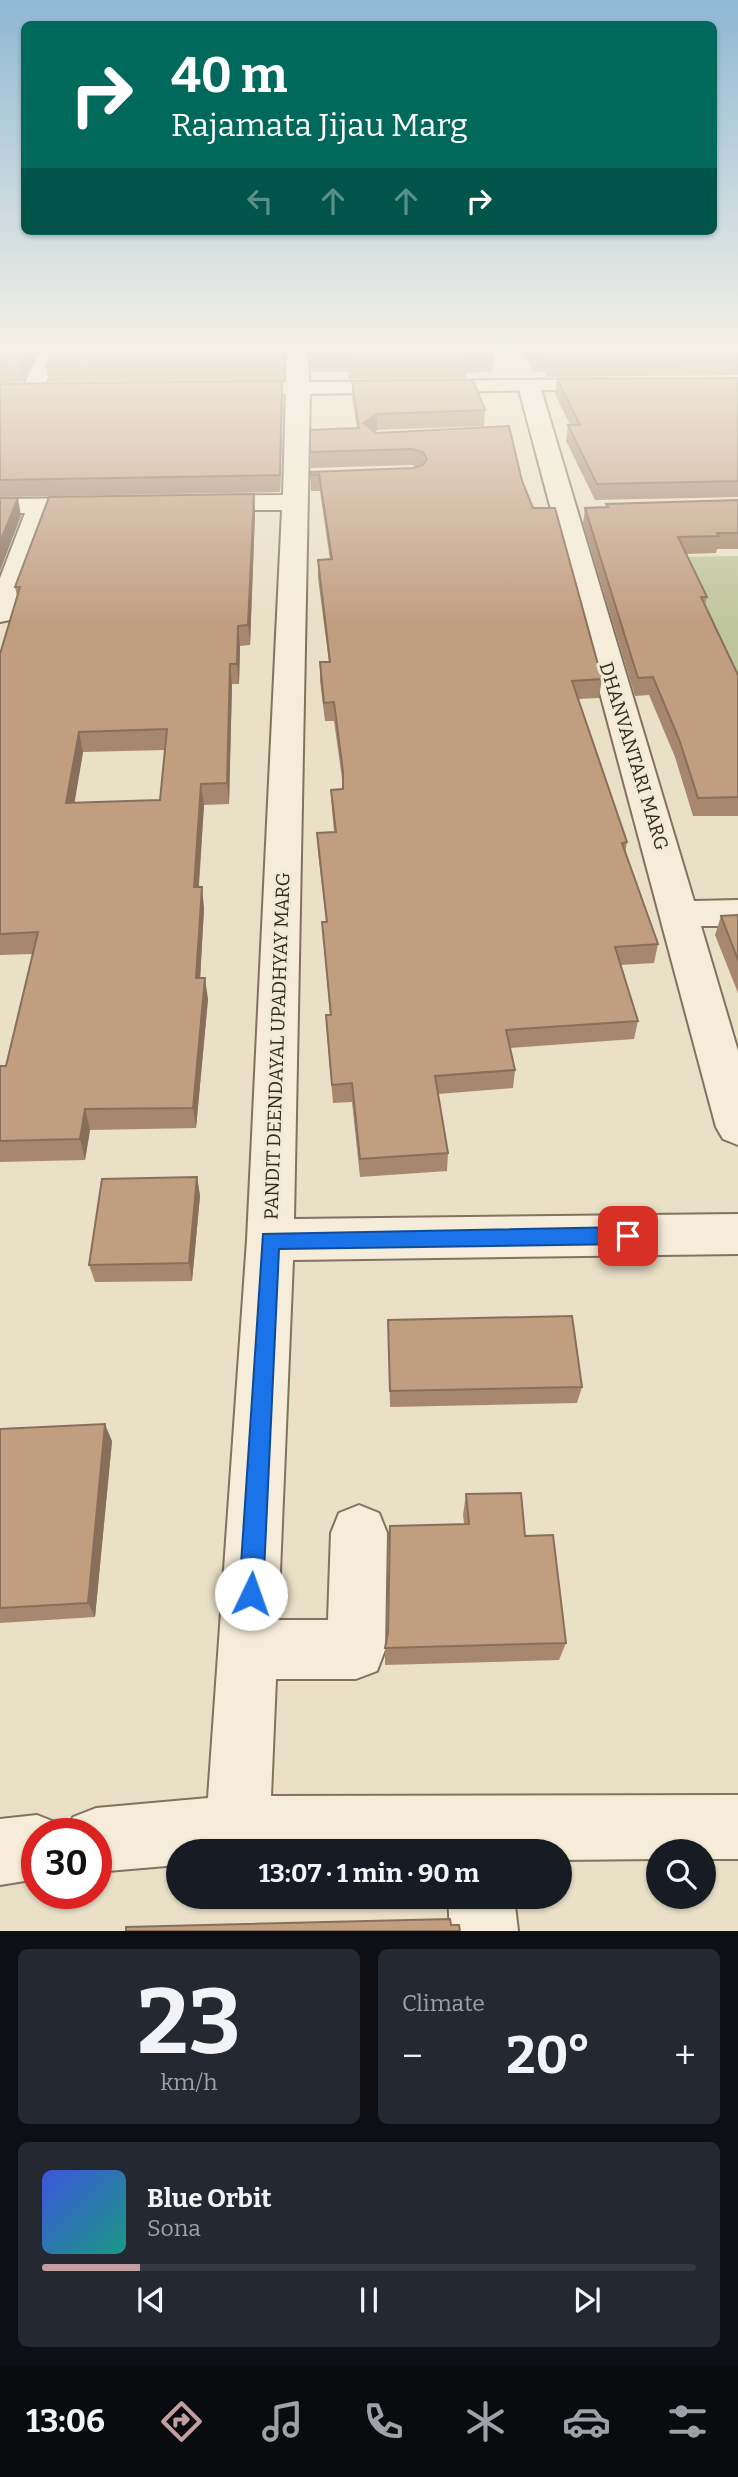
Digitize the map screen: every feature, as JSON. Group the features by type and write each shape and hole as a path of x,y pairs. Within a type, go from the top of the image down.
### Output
{"street":[{"name":"PANDIT DEENDAYAL UPADHYAY MARG","path":"238,1828 270,1240 304,486 301,441"},
{"name":"DHANVANTARI MARG","path":"541,441 575,510 738,1127"},
{"path":"175,504 304,486"},
{"path":"0,614 41,505"},
{"path":"0,506 122,505"},
{"path":"681,914 738,913"},
{"path":"270,1240 738,1234"},
{"path":"248,1649 356,1650 359,1533"},
{"path":"112,1839 238,1828 477,1839 738,1827"},
{"path":"0,1852 21,1849"},
{"path":"482,1909 484,1931"}],"green space":[{"path":"738,556 738,693 677,557"}],"building":[{"path":"0,441 281,441 280,475 0,480"},
{"path":"310,441 513,441 522,481 533,508 555,508 602,679 572,681 627,842 622,843 658,944 615,947 638,1021 506,1030 515,1070 435,1076 448,1153 360,1159 352,1083 332,1085 326,1015 331,1015 322,922 327,922 317,833 336,832 331,790 343,789 343,772 334,702 324,703 320,662 330,662 318,560 332,559 319,474 310,475 310,472 413,468 423,465 427,459 423,452 412,449 310,452"},
{"path":"576,441 738,441 738,481 597,484"},
{"path":"254,494 248,625 238,626 237,664 230,664 227,783 201,784 194,887 202,887 196,978 205,978 193,1108 85,1109 80,1139 0,1141 0,1066 6,1066 38,932 0,934 0,654 20,587 15,587 49,497","holes":["167,729 160,800 66,803 79,732"]},
{"path":"0,498 18,498 0,542"},
{"path":"738,500 738,533 678,537 707,597 701,597 738,675 738,797 698,798 679,739 653,677 638,678 585,508 608,507 606,504"},
{"path":"738,915 738,960 721,916"},
{"path":"197,1177 189,1263 89,1265 102,1179"},
{"path":"572,1316 582,1387 390,1391 388,1320"},
{"path":"105,1424 88,1603 0,1608 0,1429"},
{"path":"521,1493 525,1536 553,1535 566,1643 385,1648 388,1633 390,1526 469,1524 466,1494"},
{"path":"450,1919 451,1925 459,1925 460,1931 126,1931 126,1927"}],"route":[{"path":"251,1594 270,1240 628,1236"}]}
